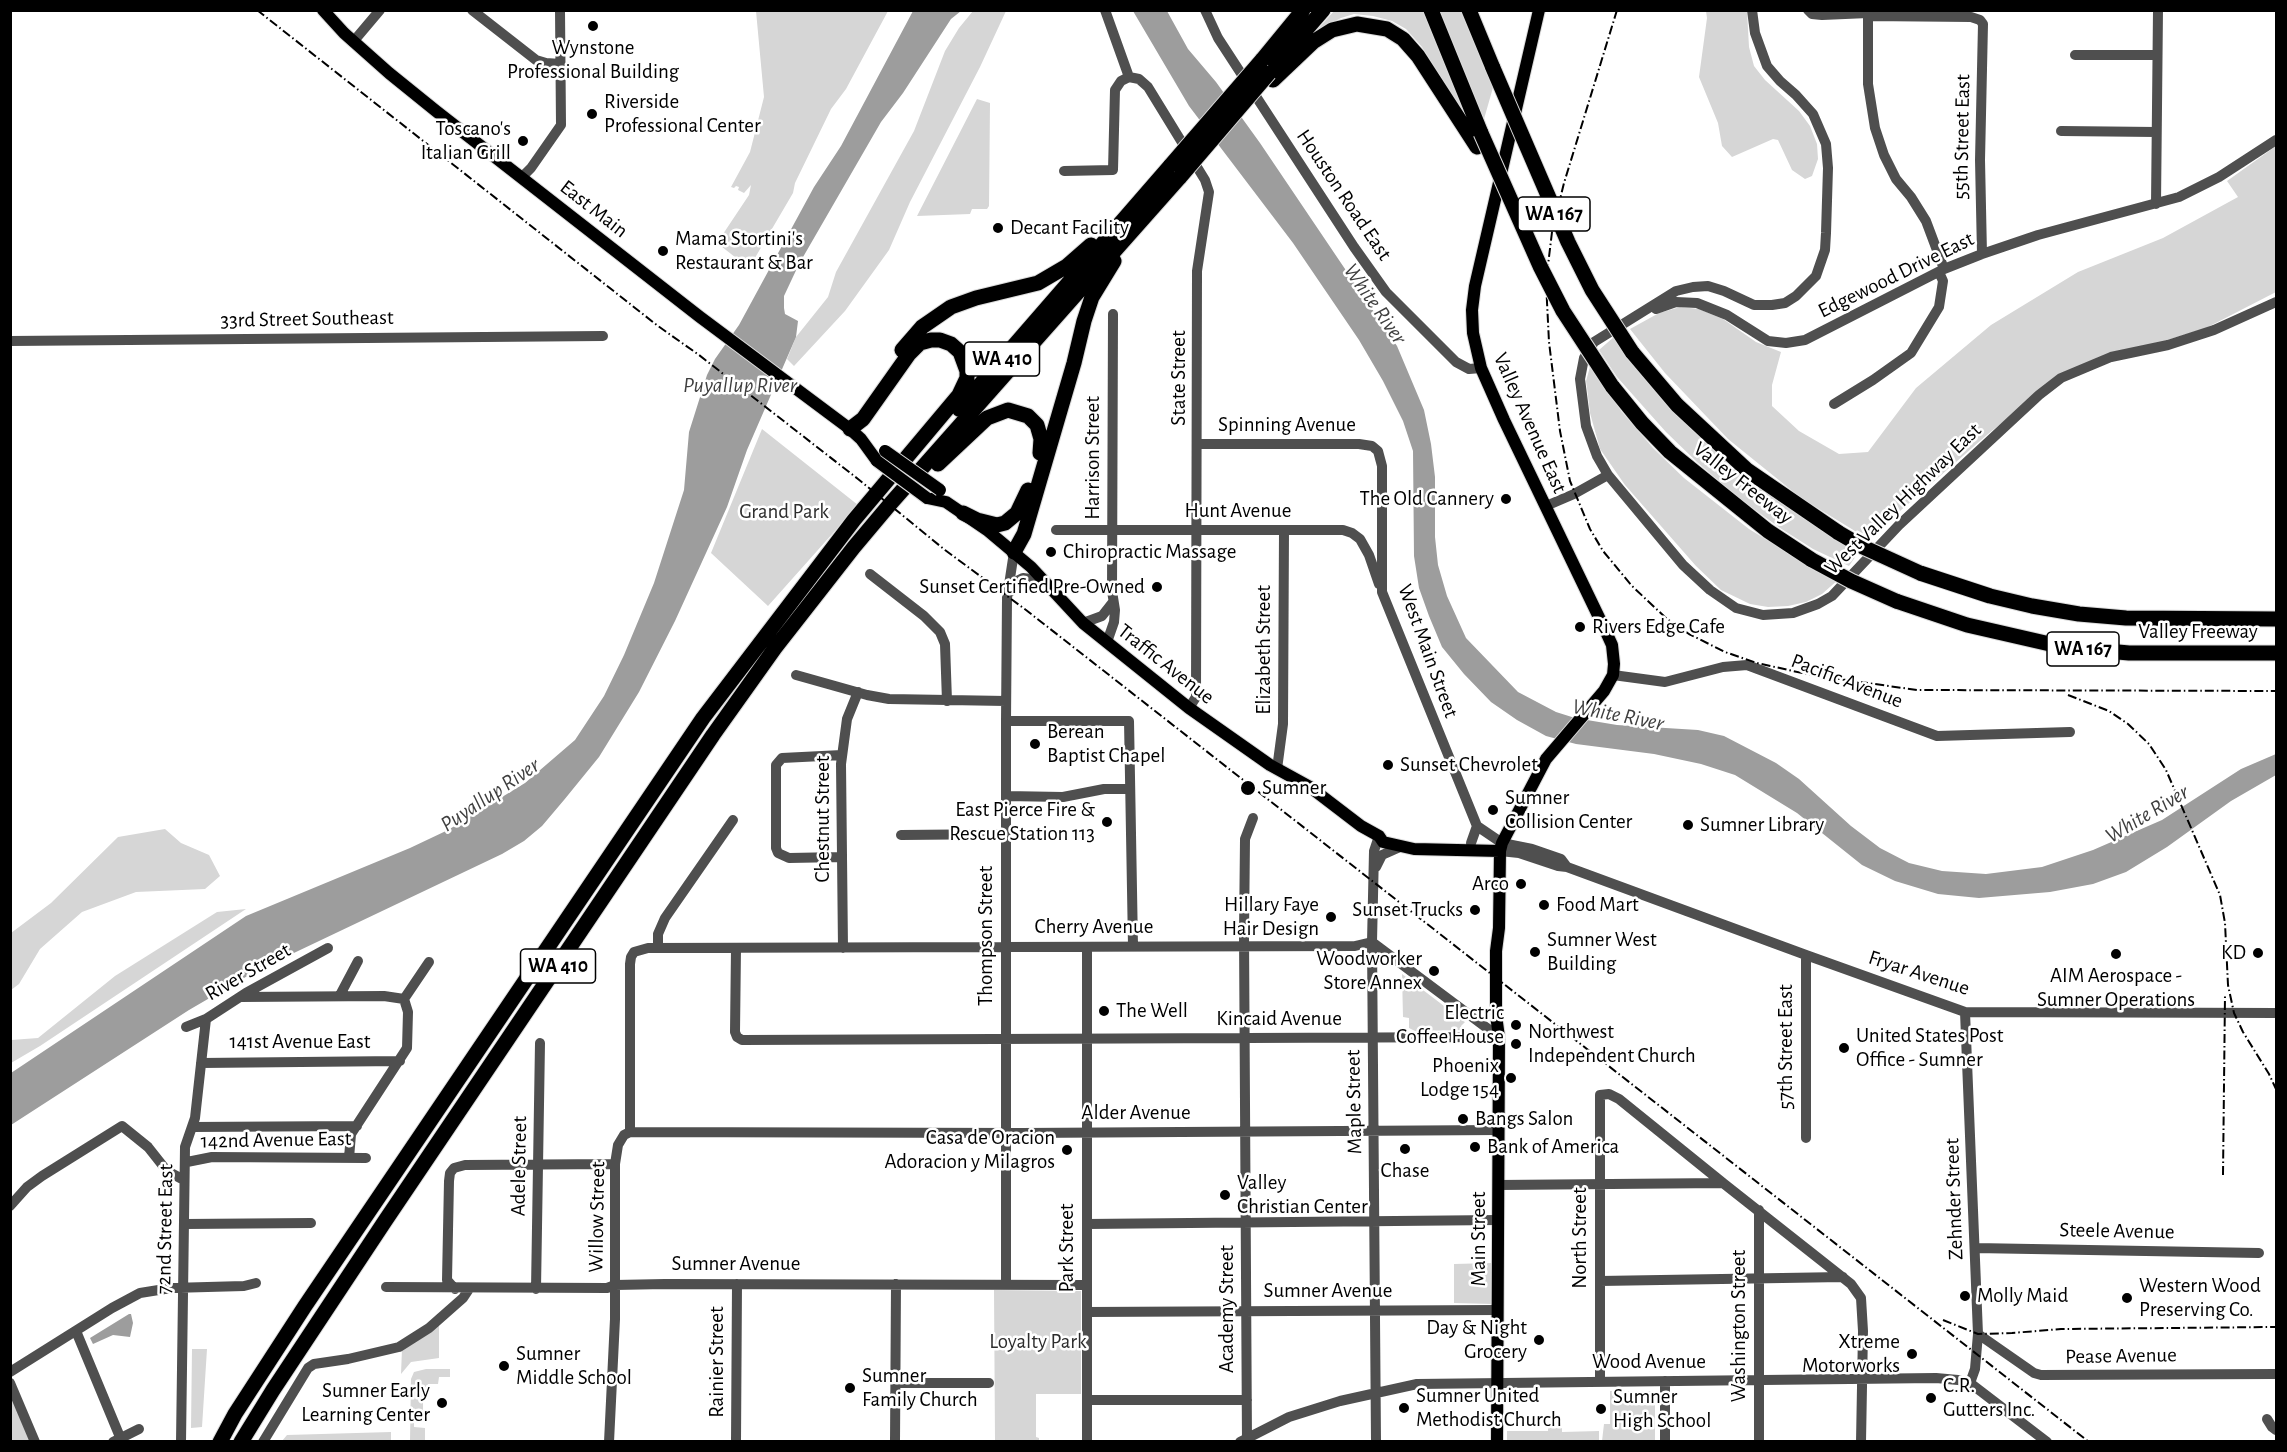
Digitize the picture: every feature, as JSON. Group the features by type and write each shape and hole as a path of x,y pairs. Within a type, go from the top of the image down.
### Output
{"highway":[{"name":"WA 410","path":"220,1442 235,1414 304,1306 645,802 743,664 842,538 914,460 1160,178 1175,171 1221,129 1268,71 1303,10"},
{"path":"1268,71 1323,10"},
{"path":"1431,10 1479,140"},
{"name":"Valley Freeway","path":"1469,10 1563,232 1592,290 1632,352 1677,405 1747,470 1839,533 1920,573 1990,597 2079,614 2126,618 2277,619"},
{"path":"1268,71 1332,30 1357,24 1386,29 1403,39 1418,56 1479,140"},
{"name":"WA 410","path":"241,1442 273,1390 713,735 808,605 891,503 1159,201 1175,171 1268,71"},
{"name":"Valley Freeway","path":"1479,140 1521,241 1612,386 1642,423 1670,452 1768,531 1812,560 1851,582 1896,601 1967,625 2064,647 2129,653 2277,653"},
{"path":"855,434 857,414 895,359 922,327 951,307 976,298 1038,283 1050,277 1081,254 1160,178"},
{"path":"1014,552 1026,526 1092,297 1121,251 1159,201"},
{"path":"842,538 854,520 959,395 967,378 967,371 960,352 951,344 940,340 920,343 909,354 855,434"},
{"path":"891,503 980,424 1004,410 1018,411 1028,416 1039,430 1041,448 1014,552"},
{"path":"963,513 977,520 997,525 1005,523 1017,513 1032,482"}],"main road":[{"name":"East Main","path":"322,10 353,42 397,80 700,317 855,434"},
{"name":"Valley Avenue East","path":"1539,10 1475,286 1472,310 1473,333 1481,368 1504,420 1612,645 1613,675"},
{"name":"Traffic Avenue","path":"855,434 927,498 943,496"},
{"name":"Traffic Avenue","path":"881,456 943,496 1014,552 1083,624 1190,708 1278,769 1310,787 1361,826 1379,836 1383,842 1414,849 1495,847"},
{"path":"1495,847 1546,759 1599,697 1613,675"},
{"name":"Traffic Avenue","path":"1379,836 1386,834 1407,841 1471,843 1495,847"},
{"name":"Main Street","path":"1495,847 1499,928 1496,951 1496,1015 1499,1037 1497,1442"}],"street":[{"path":"353,42 380,10"},
{"path":"472,10 536,60 561,64"},
{"path":"522,177 560,127 560,10"},
{"path":"1064,171 1113,170 1114,99 1119,83 1129,77 1105,10"},
{"name":"Houston Road East","path":"1206,10 1224,48 1354,248 1386,292 1456,362 1469,369 1481,368"},
{"path":"1633,318 1667,296 1693,286 1719,289 1754,305 1767,306 1785,303 1808,285 1816,276 1822,262 1828,191 1826,144 1813,114 1779,81 1764,60 1755,33 1752,10"},
{"path":"2156,204 2158,10"},
{"path":"1808,11 1822,15 1868,13 1868,85 1875,128 1884,155 1896,179 1926,221 1943,281 1939,307 1911,353 1834,404"},
{"name":"55th Street East","path":"1868,13 1955,16 1977,18 1982,22 1984,28 1980,150 1982,254"},
{"path":"2075,55 2157,55"},
{"name":"State Street","path":"1129,77 1139,79 1148,87 1208,186 1209,200 1197,271 1196,697 1190,708"},
{"path":"2061,131 2156,132"},
{"name":"Edgewood Drive East","path":"1633,318 1668,304 1692,302 1727,315 1768,341 1799,342 1822,333 1942,271 1982,254 2038,235 2156,204 2199,188 2277,140"},
{"name":"West Valley Highway East","path":"1633,318 1594,342 1581,368 1582,408 1590,441 1608,475 1683,565 1721,600 1736,608 1763,615 1793,613 1832,597 1899,525 2039,395 2061,378 2110,357 2168,345 2214,330 2277,302"},
{"name":"Harrison Street","path":"1107,642 1114,622 1115,610 1113,602 1113,314"},
{"name":"33rd Street Southeast","path":"10,341 603,336"},
{"name":"Spinning Avenue","path":"1198,444 1353,444 1376,448"},
{"name":"West Main Street","path":"1376,448 1382,466 1382,592 1477,826"},
{"path":"1546,506 1608,475"},
{"name":"Hunt Avenue","path":"1056,530 1343,530 1356,536 1370,555 1382,592"},
{"name":"Elizabeth Street","path":"1278,769 1283,724 1284,530"},
{"name":"Thompson Street","path":"1006,1284 1006,701 1008,598 1014,552"},
{"path":"870,574 924,616 940,632 945,644 947,700"},
{"path":"1008,598 1013,584 1020,579 1044,581"},
{"path":"1083,624 1101,616 1113,602"},
{"name":"Pacific Avenue","path":"1613,675 1665,682 1723,667 1747,665 1937,736 2070,732"},
{"path":"796,675 858,693 899,700 1006,701"},
{"name":"Chestnut Street","path":"843,948 842,755 847,720 858,693"},
{"path":"1006,721 1129,721 1133,946"},
{"path":"841,857 789,858 778,853 776,848 776,765 782,758 842,755"},
{"path":"1006,796 1063,797 1104,789 1130,789"},
{"name":"Academy Street","path":"1245,1440 1247,1400 1245,839 1253,818"},
{"path":"658,948 658,934 665,918 733,820"},
{"path":"1471,843 1477,826 1495,847"},
{"path":"901,835 1006,834"},
{"name":"Maple Street","path":"1376,1442 1372,942 1374,851 1379,836"},
{"path":"1374,870 1382,855 1400,847"},
{"name":"Fryar Avenue","path":"1495,847 1558,867 1567,867 1965,1012 2277,1013"},
{"path":"1372,942 1499,1037"},
{"name":"Cherry Avenue","path":"658,948 1244,946 1354,945 1372,942"},
{"name":"Park Street","path":"1087,947 1087,1442"},
{"name":"River Street","path":"186,1027 206,1019 240,997 328,948"},
{"name":"Willow Street","path":"609,1442 615,1284 615,1164 618,1145 624,1135 630,1132 630,959 632,954 639,950 658,948"},
{"name":"Kincaid Avenue","path":"736,948 735,1032 742,1040 1499,1037"},
{"name":"57th Street East","path":"1806,955 1806,1138"},
{"path":"340,995 358,961"},
{"path":"404,999 429,962"},
{"path":"240,997 340,995 404,999"},
{"path":"349,1158 349,1140 405,1053 408,1043 408,1012 404,999"},
{"name":"Zehnder Street","path":"1965,1012 1978,1334 1975,1369 1970,1383"},
{"name":"72nd Street East","path":"181,1442 184,1180 187,1162 185,1147 192,1127 206,1019"},
{"name":"Adele Street","path":"536,1289 540,1043"},
{"name":"141st Avenue East","path":"201,1063 400,1061"},
{"name":"North Street","path":"1600,1382 1600,1095 1614,1095 1723,1183"},
{"name":"142nd Avenue East","path":"10,1206 27,1187 42,1176 122,1126 148,1147 161,1166 184,1180"},
{"path":"192,1127 357,1126"},
{"name":"Alder Avenue","path":"630,1132 1087,1133 1499,1130"},
{"name":"142nd Avenue East","path":"187,1162 212,1157 366,1158"},
{"path":"455,1289 447,1280 449,1181 450,1173 454,1168 465,1165 615,1164"},
{"path":"1499,1185 1723,1183 1843,1277 1857,1291 1863,1304 1861,1442"},
{"name":"Washington Street","path":"1759,1210 1759,1442"},
{"path":"1087,1224 1498,1220"},
{"path":"185,1224 311,1223"},
{"name":"Steele Avenue","path":"1975,1248 2259,1253"},
{"path":"1600,1281 1843,1277"},
{"path":"10,1372 130,1297 152,1290 244,1286 256,1283"},
{"name":"Sumner Avenue","path":"386,1287 536,1289 607,1288 615,1284 1087,1285"},
{"name":"Rainier Street","path":"736,1442 737,1284"},
{"path":"895,1442 896,1284"},
{"path":"262,1442 308,1368 314,1364 399,1347 429,1328 470,1289"},
{"name":"Sumner Avenue","path":"1087,1312 1498,1310"},
{"path":"76,1331 117,1439 139,1428"},
{"name":"Pease Avenue","path":"1978,1334 2034,1373 2041,1375 2277,1374"},
{"name":"Wood Avenue","path":"1245,1440 1289,1417 1375,1392 1417,1384 1936,1378 1970,1383 2047,1442"},
{"path":"1665,1382 1665,1442"},
{"path":"10,1383 35,1442"},
{"path":"896,1383 989,1383"},
{"path":"1087,1400 1247,1400"},
{"path":"2267,1419 2277,1430"}],"green space":[{"path":"756,11 888,11 846,89 831,109 795,183 793,193 749,268 717,243 749,195 751,185 744,193 738,190 739,187 731,187 750,152 764,97"},
{"path":"973,11 1006,11 980,67 910,202 889,250 845,311 794,366 787,359 796,337 828,297 836,272 914,131 945,51"},
{"path":"1334,11 1424,11 1475,132 1422,47 1406,29 1392,21 1354,14 1316,31"},
{"path":"1440,11 1463,11 1494,84 1484,119"},
{"path":"1706,11 1747,11 1749,47 1754,66 1765,80 1799,111 1810,126 1817,144 1818,159 1812,176 1805,179 1792,170 1778,140 1773,139 1732,157 1722,146 1718,123 1699,77"},
{"path":"977,99 990,103 989,206 987,209 972,209 970,214 917,216"},
{"path":"2276,146 2276,292 2206,328 2065,372 1988,434 1868,539 1801,498 1728,439 1665,373 1630,329 1659,313 1680,307 1699,309 1723,319 1756,342 1781,352 1772,385 1772,406 1799,431 1839,454 1868,452 1916,388 1991,325 2078,272 2163,238 2238,197 2227,181"},
{"path":"1615,336 1766,492 1819,528 1860,550 1849,566 1813,549 1740,499 1666,432 1617,377 1599,350"},
{"path":"1590,367 1622,412 1653,448 1684,478 1749,529 1790,554 1839,579 1822,594 1806,602 1788,606 1768,607 1750,604 1721,590 1696,566 1625,485 1600,449 1590,413 1586,381"},
{"name":"Grand Park","path":"762,429 858,505 768,606 711,553"},
{"path":"165,829 181,843 209,855 220,876 205,889 136,892 82,912 40,949 19,984 11,990 11,933 51,903 118,837"},
{"path":"246,909 11,1063 11,1040 38,1038 115,976 217,912"},
{"path":"1402,974 1465,1022 1461,1026 1462,1030 1415,1031 1409,1028 1409,1018 1403,1017"},
{"path":"1492,1263 1492,1304 1454,1303 1454,1264"},
{"name":"Loyalty Park","path":"994,1290 1081,1291 1081,1394 1036,1394 1036,1437 1039,1441 995,1441"},
{"path":"439,1323 439,1358 411,1362 401,1374 402,1349"},
{"path":"192,1349 207,1349 202,1427 191,1428"},
{"path":"426,1369 450,1369 450,1377 439,1377 438,1384 428,1384 428,1387 423,1387 423,1418 414,1418 414,1427 425,1428 425,1441 410,1441 411,1379 414,1372"},
{"path":"10,1389 32,1441 12,1441"},
{"path":"1610,1391 1655,1391 1655,1441 1602,1441 1604,1424 1610,1424"},
{"path":"1562,1424 1562,1432 1599,1431 1599,1441 1507,1441 1507,1431 1548,1431 1548,1425"},
{"path":"391,1432 391,1441 282,1441 287,1435"}],"water":[{"name":"Puyallup River","path":"913,11 961,11 951,19 903,93 881,122 799,264 784,296 785,314 798,321 796,337 747,450 727,507 675,621 639,692 599,757 542,826 524,841 502,854 256,971 189,1010 11,1125 11,1073 246,916 448,830 525,783 575,740 604,696 654,583 684,490 689,432 707,375 715,359 739,325 814,187 841,146"},
{"path":"1133,11 1167,11 1188,49 1216,82 1260,143 1397,346 1424,410 1431,444 1435,477 1435,537 1438,565 1447,596 1466,638 1518,692 1556,712 1575,718 1617,725 1698,730 1724,736 1776,763 1799,779 1851,826 1880,848 1909,863 1942,871 1986,874 2042,867 2093,850 2162,820 2241,769 2276,754 2276,775 2231,801 2167,847 2126,872 2093,884 2050,892 1979,898 1938,894 1895,881 1862,865 1797,813 1735,775 1701,764 1654,754 1576,744 1546,736 1517,720 1491,702 1464,674 1442,647 1429,616 1419,588 1414,556 1413,451 1403,421 1383,381 1359,340 1293,243 1189,106"},
{"path":"131,1314 133,1323 130,1337 113,1335 93,1344 90,1338"}],"railway":[{"path":"257,10 658,326 699,355 945,550 1026,610 2089,1442"},
{"path":"1617,10 1564,183 1552,232 1546,282 1549,342 1560,431 1570,481 1590,529 1603,551 1632,586 1667,619 1689,634 1725,652 1757,663 1811,675 1917,690 2276,691"},
{"path":"2068,695 2109,711 2128,724 2149,744 2166,770 2220,895 2225,923 2228,985 2234,1013 2276,1089"},
{"path":"2223,1175 2225,995"},
{"path":"1943,1320 1978,1334 2061,1329 2276,1327"}],"place":[{"name":"Wynstone Professional Building","path":"593,26"},
{"name":"Riverside Professional Center","path":"592,114"},
{"name":"Toscano's Italian Grill","path":"523,141"},
{"name":"Decant Facility","path":"998,228"},
{"name":"Mama Stortini's Restaurant & Bar","path":"663,251"},
{"name":"The Old Cannery","path":"1506,499"},
{"name":"Chiropractic Massage","path":"1051,552"},
{"name":"Sunset Certified Pre-Owned","path":"1157,587"},
{"name":"Rivers Edge Cafe","path":"1580,627"},
{"name":"Berean Baptist Chapel","path":"1035,744"},
{"name":"Sunset Chevrolet","path":"1388,765"},
{"name":"Sumner","path":"1248,788"},
{"name":"Sumner Collision Center","path":"1493,810"},
{"name":"East Pierce Fire & Rescue Station 113","path":"1107,822"},
{"name":"Sumner Library","path":"1688,825"},
{"name":"Arco","path":"1521,884"},
{"name":"Food Mart","path":"1544,905"},
{"name":"Sunset Trucks","path":"1475,910"},
{"name":"Hillary Faye Hair Design","path":"1331,917"},
{"name":"Sumner West Building","path":"1535,952"},
{"name":"KD","path":"2258,953"},
{"name":"AIM Aerospace - Sumner Operations","path":"2116,954"},
{"name":"Woodworker Store Annex","path":"1434,971"},
{"name":"The Well","path":"1104,1011"},
{"name":"Electric Coffee House","path":"1516,1025"},
{"name":"Northwest Independent Church","path":"1516,1044"},
{"name":"United States Post Office - Sumner","path":"1844,1048"},
{"name":"Phoenix Lodge 154","path":"1511,1078"},
{"name":"Bangs Salon","path":"1463,1119"},
{"name":"Bank of America","path":"1475,1147"},
{"name":"Chase","path":"1405,1149"},
{"name":"Casa de Oracion Adoracion y Milagros","path":"1067,1150"},
{"name":"Valley Christian Center","path":"1225,1195"},
{"name":"Molly Maid","path":"1965,1296"},
{"name":"Western Wood Preserving Co.","path":"2127,1298"},
{"name":"Day & Night Grocery","path":"1539,1340"},
{"name":"Xtreme Motorworks","path":"1912,1354"},
{"name":"Sumner Middle School","path":"504,1366"},
{"name":"Sumner Family Church","path":"850,1388"},
{"name":"C.R. Gutters Inc.","path":"1931,1398"},
{"name":"Sumner Early Learning Center","path":"442,1403"},
{"name":"Sumner United Methodist Church","path":"1404,1408"},
{"name":"Sumner High School","path":"1601,1409"}],"water label":[{"name":"White River","path":"1375,304"},
{"name":"White River","path":"1618,715"},
{"name":"White River","path":"2147,814"}]}
